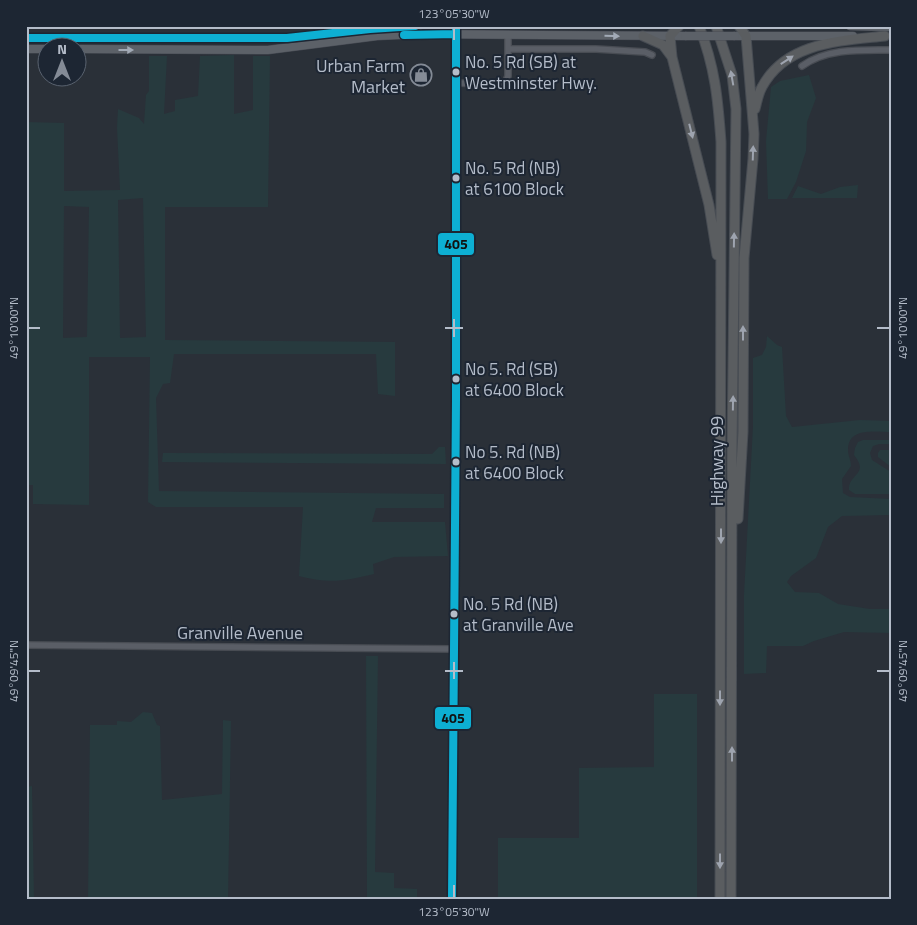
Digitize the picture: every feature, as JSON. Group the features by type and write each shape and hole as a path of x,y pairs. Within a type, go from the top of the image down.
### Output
{"highway":[{"path":"679,26 670,36 672,57 709,205 721,272"},
{"name":"Highway 99","path":"699,26 712,64 718,93 721,142 720,899"},
{"name":"Highway 99","path":"716,26 732,75 736,109 732,428 731,899"},
{"path":"733,556 738,528 744,432 744,258 753,159 753,114 746,36 739,26"},
{"path":"643,36 663,45 672,57"},
{"path":"753,114 761,88 771,73 793,56 804,50 829,43 888,36"}],"main road":[{"path":"26,38 287,38 370,28 419,26"},
{"path":"850,26 891,27"},
{"path":"88,49 268,50 378,36 456,30 508,34 643,36 888,36"},
{"path":"452,899 456,401 456,30"}],"street":[{"path":"456,83 504,83 508,76 508,34"},
{"path":"509,49 596,49 645,52 652,55"},
{"path":"802,66 811,59 841,52 891,50"},
{"name":"Granville Avenue","path":"26,645 454,649"}],"green space":[{"path":"26,26 204,26 26,28"},
{"path":"234,55 234,114 253,110 253,56 270,56 268,207 165,207 165,340 395,342 395,396 378,394 376,354 174,354 170,383 163,384 156,398 159,491 444,494 444,508 376,508 372,522 445,522 448,556 394,557 373,564 374,574 337,581 320,580 299,576 303,507 156,507 148,502 150,357 89,357 89,505 33,504 33,485 26,485 26,122 64,123 64,191 120,190 118,109 139,118 144,124 146,95 149,91 149,56 167,56 164,114 175,111 175,100 198,96 200,56","holes":["143,198 146,337 120,338 118,200","64,206 89,207 87,337 63,338"]},
{"path":"809,75 816,98 807,122 806,151 796,182 787,199 768,199 766,141 771,87 780,81"},
{"path":"858,185 857,198 792,198 798,186 821,194 840,187"},
{"path":"767,336 782,347 786,416 792,427 860,420 891,421 891,432 864,432 852,437 848,450 851,466 842,479 843,493 850,497 891,499 891,515 842,516 828,527 816,558 791,576 787,582 795,592 819,593 838,604 870,609 891,609 891,633 844,632 803,646 767,646 766,673 744,674 744,595 753,426 753,358 762,355 766,347"},
{"path":"863,440 891,440 891,444 873,446 870,453 872,460 891,472 891,494 855,494 849,490 850,484 860,467 854,455 855,448 858,442"},
{"path":"439,447 445,447 446,464 162,462 163,453 432,454"},
{"path":"880,450 891,450 891,467 878,457"},
{"path":"366,656 378,656 375,872 394,873 394,888 417,889 417,899 367,899"},
{"path":"654,694 697,694 697,899 498,899 498,838 579,838 579,768 654,767"},
{"path":"143,712 152,713 157,725 160,726 162,800 222,794 223,720 231,721 228,899 88,899 90,725 117,725 117,721 131,722"},
{"path":"32,786 34,899 26,899 26,787"}],"transit line":[{"name":"405","path":"26,38 287,38 415,26"},
{"name":"405","path":"452,899 456,401 456,26"},
{"name":"405","path":"404,35 456,34"}],"place":[{"name":"No. 5 Rd (SB) at Westminster Hwy.","path":"456,72"},
{"name":"Urban Farm Market","path":"421,75"},
{"name":"No. 5 Rd (NB) at 6100 Block","path":"456,178"},
{"name":"No 5. Rd (SB) at 6400 Block","path":"456,379"},
{"name":"No 5. Rd (NB) at 6400 Block","path":"456,462"},
{"name":"No. 5 Rd (NB) at Granville Ave","path":"454,614"}]}
